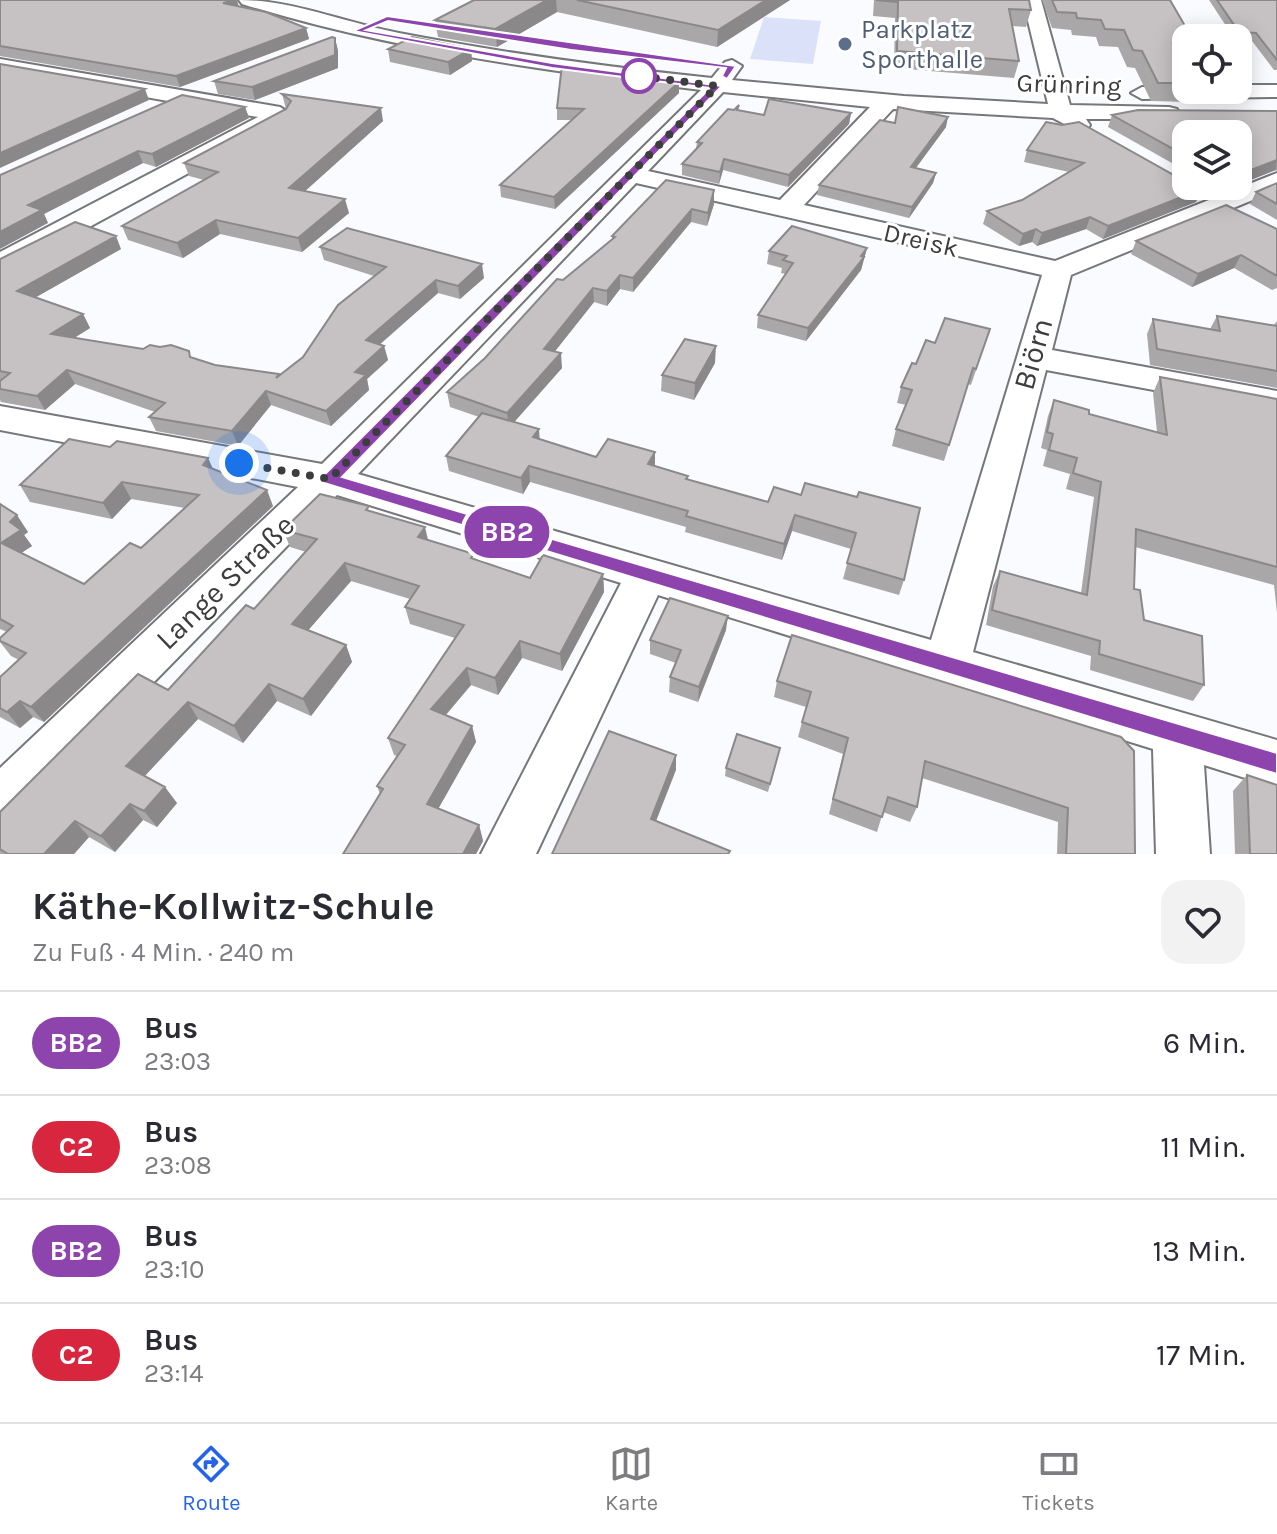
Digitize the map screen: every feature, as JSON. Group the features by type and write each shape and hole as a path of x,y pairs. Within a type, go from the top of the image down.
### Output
{"street":[{"name":"Grünring","path":"248,0 305,19 357,31 552,65 717,72 763,69"},
{"path":"311,0 387,19 446,28"},
{"path":"1032,0 1058,103 1105,139"},
{"path":"328,42 387,19"},
{"path":"0,264 280,114 1,66"},
{"name":"Grünring","path":"717,72 888,101 1058,103 1277,112"},
{"name":"Lange Straße","path":"0,803 330,479 629,174 717,72"},
{"path":"143,114 227,79"},
{"name":"Grünring","path":"968,86 1058,103 1277,91"},
{"path":"785,210 888,101"},
{"name":"Dreisk","path":"629,174 1058,270"},
{"path":"1058,270 1236,211 1277,181"},
{"path":"1215,200 1236,211"},
{"name":"Biörn","path":"946,665 1058,270"},
{"path":"1032,357 1277,402"},
{"path":"0,418 330,479 1277,764"},
{"path":"508,854 647,574"},
{"path":"1177,733 1183,854"}],"shaded area":[{"path":"764,17 821,21 813,64 750,59"}],"building":[{"path":"0,0 236,0 223,3 266,12 306,28 176,76 0,46"},
{"path":"474,0 547,0 495,29 435,20"},
{"path":"577,0 766,0 718,30"},
{"path":"876,0 1029,0 1031,10 1009,9 1019,61 897,51 898,2"},
{"path":"1052,0 1170,0 1184,24 1172,24 1172,83 1158,83 1142,51 1133,50 1124,30 1105,29 1101,20 1077,18 1076,13 1057,12"},
{"path":"1217,0 1277,0 1277,60 1256,33 1252,33 1252,24 1234,24"},
{"path":"412,37 471,49 448,62 388,49"},
{"path":"335,38 335,55 252,87 214,81"},
{"path":"0,64 145,89 0,153"},
{"path":"562,65 679,82 554,197 500,185 584,109 557,108"},
{"path":"282,94 381,108 289,188 345,199 298,238 216,220 177,243 122,226 218,172 184,163 286,109 291,101"},
{"path":"182,95 245,107 152,154 138,151 28,205 42,210 0,232 0,175"},
{"path":"769,99 851,113 789,175 724,159 720,172 682,164 702,143 697,142 728,109 734,110 739,105 737,110 764,115"},
{"path":"898,107 948,117 911,167 936,173 912,207 819,185 880,120 895,123"},
{"path":"1138,110 1277,111 1277,160 1252,170 1252,120 1172,120 1172,148 1112,115"},
{"path":"1046,122 1062,125 1079,122 1172,174 1174,200 1108,226 1090,217 1042,233 1036,229 1023,234 987,211 1022,200 1084,163 1027,150"},
{"path":"666,180 714,190 708,213 692,209 633,278 620,275 607,291 593,288 544,349 561,353 507,413 447,392 485,358 557,279 563,280 615,237 612,236"},
{"path":"1277,183 1277,204 1256,192"},
{"path":"1226,205 1277,229 1277,276 1241,255 1198,274 1136,241"},
{"path":"75,222 116,236 17,291 83,314 51,334 143,349 150,345 171,345 189,351 190,357 215,365 279,374 276,378 303,357 338,305 386,267 320,247 347,228 482,264 458,286 436,280 366,340 384,346 355,372 366,375 326,411 266,391 232,431 149,417 165,403 67,370 37,396 0,389 0,381 10,373 0,371 0,259"},
{"path":"792,226 867,248 861,256 864,257 808,328 758,315 793,263 783,260 787,256 769,251"},
{"path":"1217,316 1277,326 1277,371 1157,349 1153,319 1220,331"},
{"path":"945,318 990,329 976,369 973,368 949,445 896,429 912,390 901,387 912,363 916,364 926,340 935,343"},
{"path":"685,339 716,346 695,383 662,375"},
{"path":"1160,377 1277,399 1277,567 1136,529 1134,589 1140,590 1144,620 1202,636 1204,685 1099,654 1100,641 992,610 1000,571 1087,595 1101,482 1073,473 1077,458 1049,450 1053,434 1047,432 1054,400 1089,410 1089,414 1167,435"},
{"path":"482,413 539,429 533,437 596,457 608,439 655,452 648,464 688,476 686,479 768,502 774,487 801,495 805,483 857,497 859,492 920,508 904,580 847,563 856,533 795,515 784,544 686,516 688,511 529,466 521,478 446,456"},
{"path":"69,439 110,447 117,441 208,458 203,465 267,490 31,707 20,701 7,712 0,708 0,677 26,653 0,641 13,626 0,619 0,504 17,515 10,522 21,530 1,543 84,584 130,543 141,548 199,495 122,482 103,503 20,485"},
{"path":"320,494 369,506 366,510 425,527 418,537 474,554 471,558 530,578 543,555 603,574 560,654 520,641 495,678 467,668 431,709 472,726 427,804 479,825 463,854 343,854 383,789 377,786 405,745 388,738 464,625 405,607 419,586 345,563 292,624 346,645 303,699 269,684 234,726 188,702 126,766 165,787 144,811 130,804 101,836 75,821 44,854 8,854 0,849 0,812 138,674 168,690 246,605 254,609 317,539 283,530"},
{"path":"670,598 728,616 699,687 670,677 681,650 650,640"},
{"path":"792,635 1121,737 1134,751 1135,854 1066,854 1068,808 925,761 917,807 888,797 882,817 833,799 848,738 802,722 811,692 777,681"},
{"path":"609,731 676,755 651,819 730,851 728,854 552,854"},
{"path":"737,734 780,748 770,784 726,768"},
{"path":"1247,775 1277,785 1277,854 1250,854"}],"bus line":[{"name":"BB2","path":"727,76 732,66 571,47 387,19 357,31 552,65 717,86 330,479 1277,764"}],"place":[{"name":"Parkplatz Sporthalle","path":"845,44"}],"route":[{"path":"239,463 330,479 717,86 639,76"}]}
